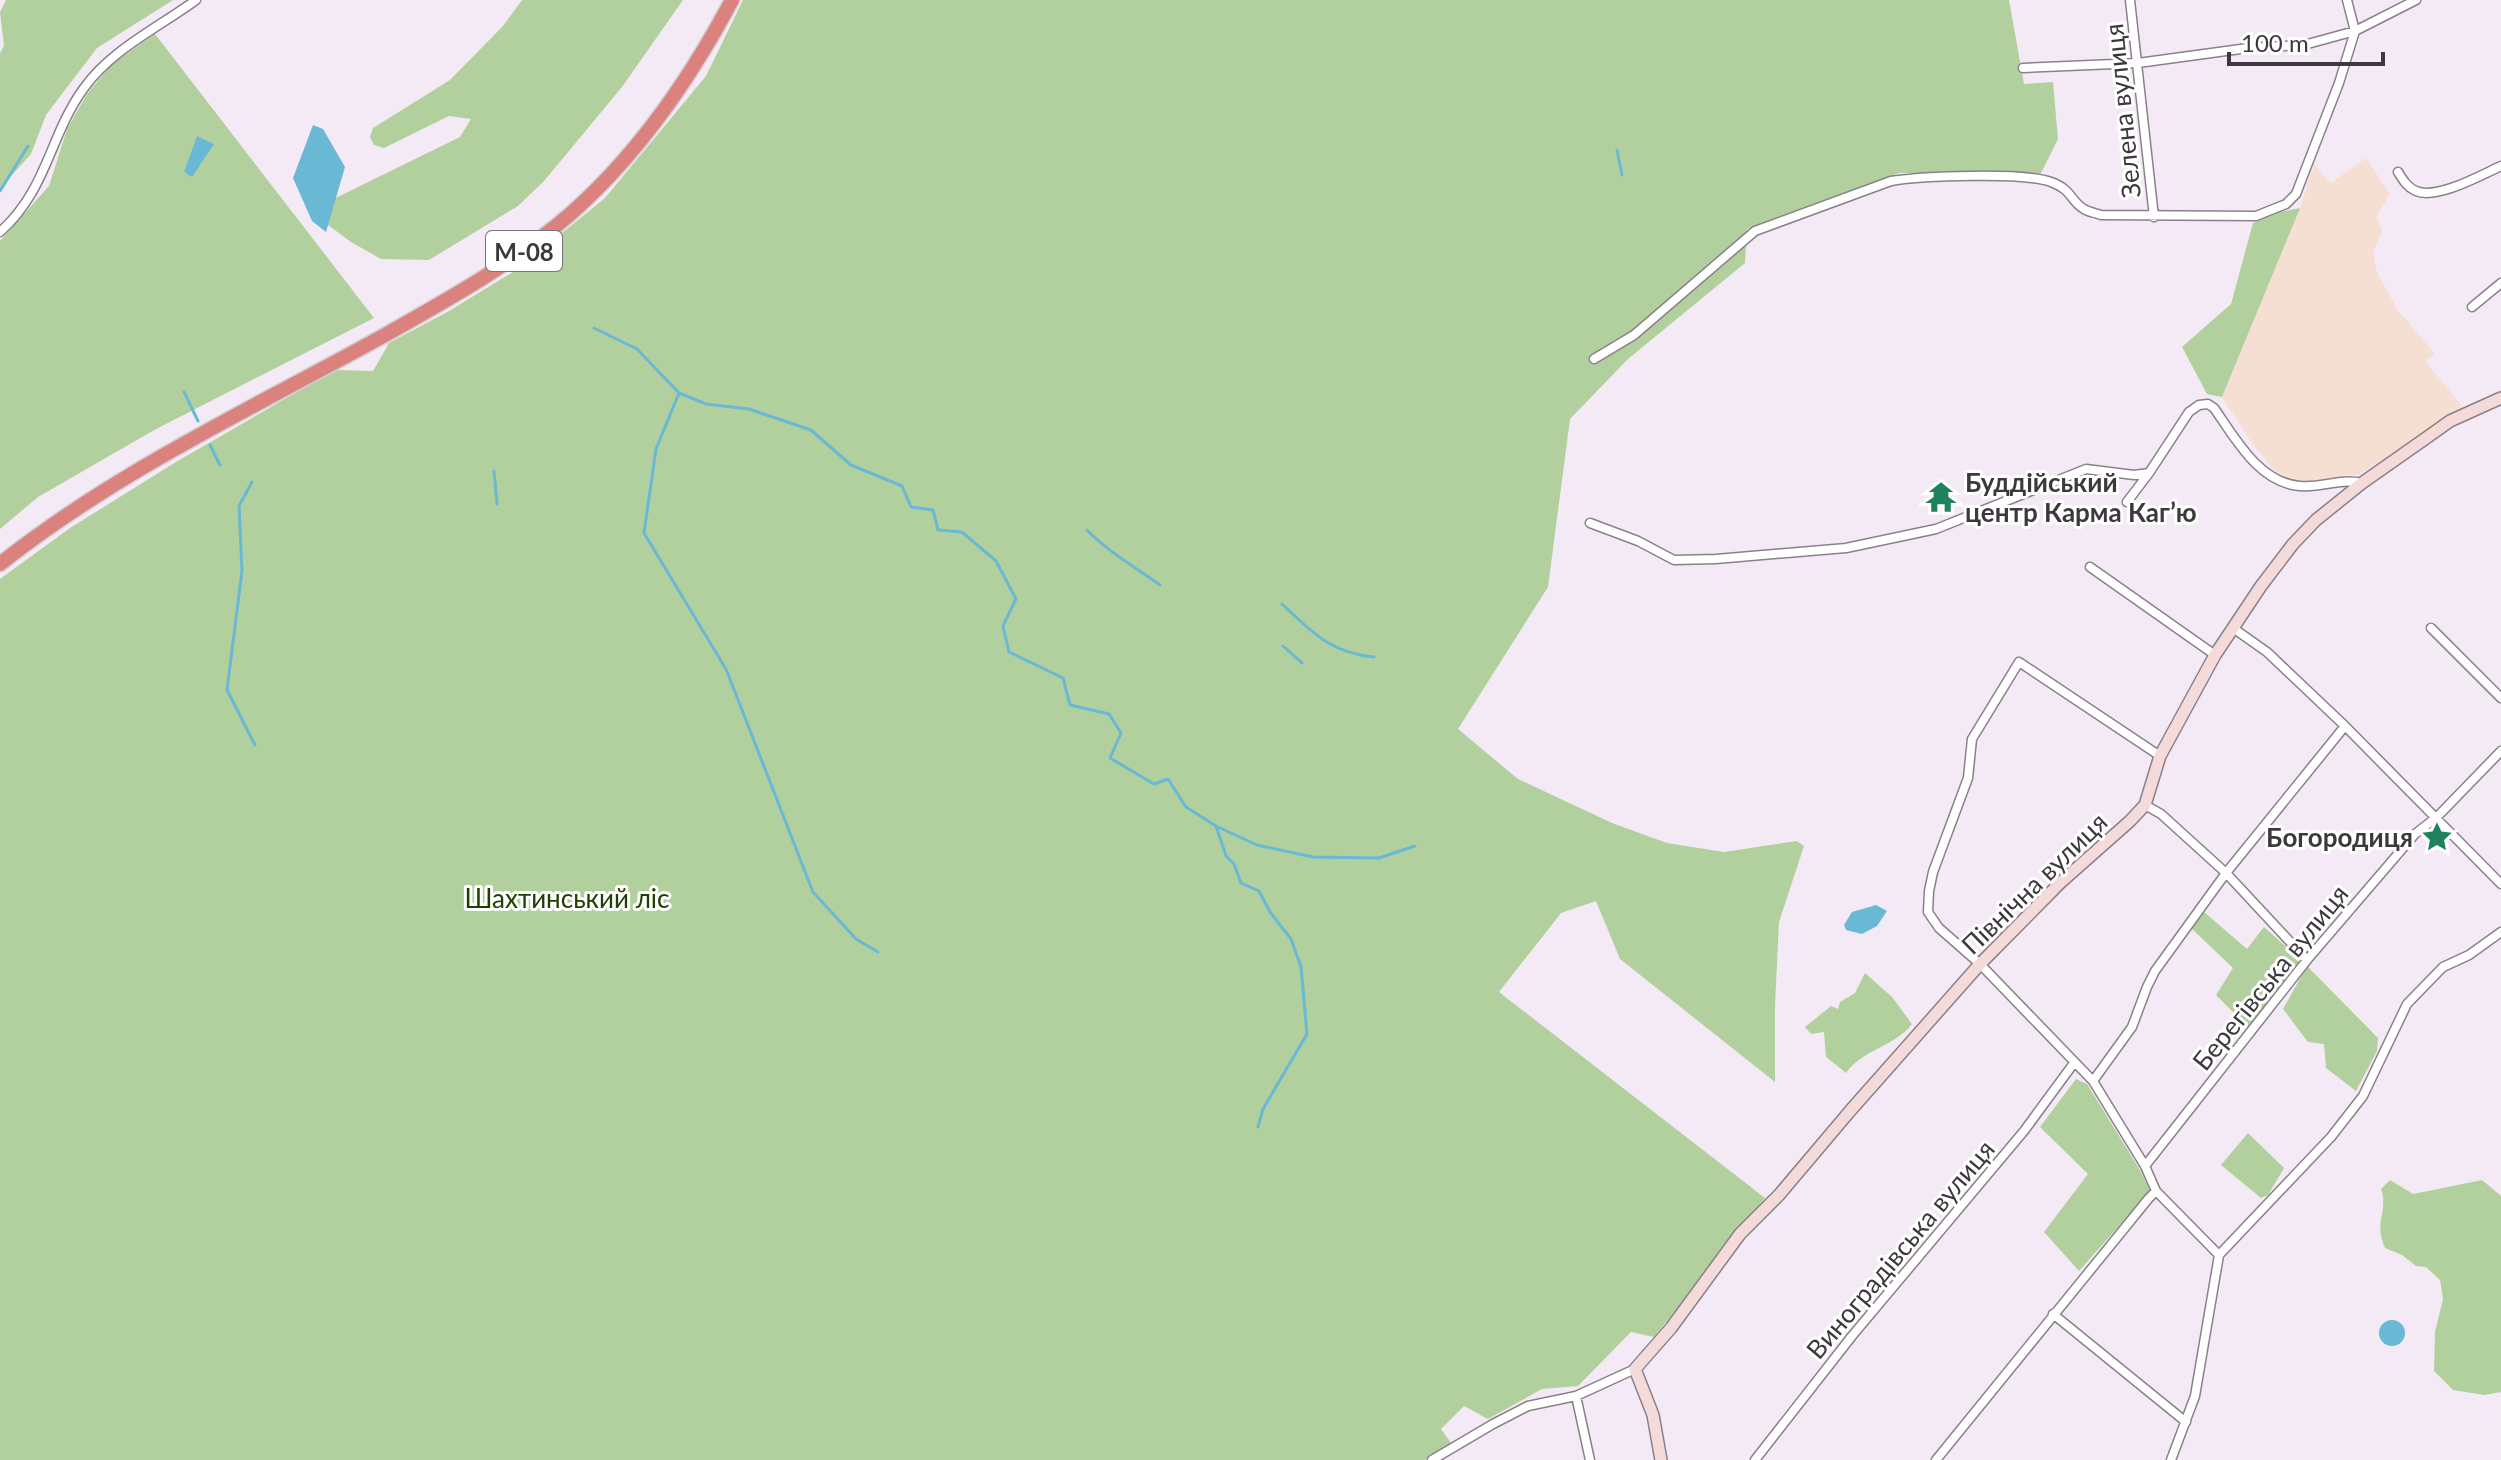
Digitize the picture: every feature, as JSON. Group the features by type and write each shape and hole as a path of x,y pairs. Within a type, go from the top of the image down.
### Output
{"highway":[{"name":"М-08","path":"0,564 51,525 131,475 460,293 547,233 593,192 645,133 697,61 732,0"}],"street":[{"path":"0,232 35,189 71,108 85,86 108,62 196,0"},
{"name":"Зелена вулиця","path":"2130,0 2154,217"},
{"path":"1594,359 1634,335 1755,231 1891,181 1913,177 2046,180 2066,188 2082,209 2101,215 2256,216 2286,204 2296,194 2339,83 2355,31 2347,0"},
{"path":"2023,68 2138,63 2248,48 2304,45 2355,31 2416,0"},
{"path":"2398,172 2413,190 2431,193 2501,166"},
{"path":"2472,307 2501,283"},
{"name":"Північна вулиця","path":"1432,1460 1528,1406 1576,1396 1635,1369 1671,1328 1740,1234 1779,1195 1980,964 2060,883 2145,805 2160,756 2215,655 2293,544 2316,520 2362,483 2450,421 2501,398"},
{"path":"2127,502 2189,412 2199,405 2208,404 2245,452 2276,480 2298,486 2345,480 2362,483"},
{"path":"1590,523 1638,541 1674,560 1846,548 1936,529 2086,469 2134,475 2149,473"},
{"path":"2090,567 2215,655"},
{"path":"2233,628 2267,652 2345,726 2501,884"},
{"path":"2431,628 2501,698"},
{"path":"2160,756 2019,662 1972,739 1968,778 1933,872 1928,912 1939,928 1980,964 2093,1081 2145,1166 2156,1191 2219,1255"},
{"path":"2093,1081 2132,1027 2155,971 2226,873 2345,726"},
{"name":"Берегівська вулиця","path":"2145,1166 2307,960 2415,834 2437,817 2501,751"},
{"path":"2145,805 2161,814 2226,873 2307,960"},
{"path":"2171,1460 2195,1396 2219,1255 2331,1137 2363,1096 2407,1004 2443,967 2469,955 2501,932"},
{"name":"Виноградівська вулиця","path":"1755,1460 1852,1336 2024,1131 2074,1063"},
{"path":"1936,1460 2156,1191"},
{"path":"2053,1314 2186,1422"},
{"path":"1635,1369 1653,1415 1661,1460"},
{"path":"1576,1396 1590,1460"}],"shaded area":[{"path":"2366,158 2390,194 2376,217 2382,230 2373,253 2377,272 2397,309 2435,354 2425,361 2463,407 2358,475 2292,481 2274,470 2254,446 2222,397 2302,202 2314,164 2331,183"}],"green space":[{"path":"6,0 173,0 97,48 46,115 31,154 0,188 0,53 4,46 0,12"},
{"path":"522,0 683,0 622,87 544,181 518,206 429,260 381,259 351,242 309,211 460,137 471,119 449,116 384,148 374,145 370,137 373,128 450,80 503,26"},
{"name":"Шахтинський ліс","path":"743,0 2009,0 2024,84 2053,82 2058,139 2041,173 1899,173 1747,229 1745,263 1628,359 1570,419 1548,587 1458,729 1518,779 1612,823 1667,843 1724,852 1797,841 1804,846 1779,922 1775,1082 1620,959 1596,901 1561,913 1499,992 1765,1198 1654,1337 1631,1332 1578,1386 1542,1389 1488,1419 1464,1406 1441,1429 1451,1443 1425,1460 0,1460 0,579 70,528 176,462 335,370 373,371 389,343 518,269 605,198 706,76"},
{"path":"155,34 374,318 156,429 38,497 0,529 0,241 49,186 67,129 87,94 111,65"},
{"path":"2300,208 2222,397 2207,394 2182,347 2231,304 2253,223 2279,212"},
{"path":"2204,912 2247,949 2264,927 2302,961 2248,1027 2216,995 2233,968 2190,927"},
{"path":"2307,966 2378,1038 2377,1051 2356,1091 2326,1068 2324,1044 2308,1042 2283,1009"},
{"path":"1865,973 1892,997 1912,1024 1896,1038 1861,1058 1846,1073 1826,1057 1824,1032 1811,1034 1805,1027 1831,1006 1838,1009 1840,1002 1855,993"},
{"path":"2076,1079 2087,1084 2150,1191 2079,1271 2044,1232 2088,1174 2040,1127"},
{"path":"2248,1133 2284,1168 2268,1195 2261,1198 2221,1165"},
{"path":"2390,1180 2413,1194 2482,1180 2501,1196 2501,1392 2484,1395 2453,1390 2434,1371 2435,1332 2443,1299 2440,1280 2426,1267 2416,1266 2402,1255 2385,1248 2380,1230 2381,1189"}],"water":[{"path":"313,125 323,129 345,167 326,232 312,221 293,178"},
{"path":"197,136 214,144 192,177 184,172"},
{"path":"1876,905 1887,911 1877,926 1862,934 1846,930 1844,925 1852,912"},
{"path":"2392,1320 2401,1324 2405,1333 2401,1342 2392,1346 2383,1342 2379,1333 2383,1324"}],"waterway":[{"path":"0,191 28,146"},
{"path":"1617,150 1622,175"},
{"path":"594,328 637,349 679,393 706,404 749,409 811,430 851,465 902,486 911,507 933,510 938,530 962,532 996,561 1016,599 1003,626 1009,652 1063,678 1070,705 1109,714 1121,733 1110,758 1154,784 1168,779 1186,807 1216,826 1226,856 1234,864 1241,883 1259,891 1270,912 1291,939 1301,967 1307,1034 1263,1109 1258,1127"},
{"path":"184,392 198,421"},
{"path":"679,393 656,449 644,533 726,669 813,892 856,939 878,952"},
{"path":"210,445 220,465"},
{"path":"494,471 497,504"},
{"path":"252,482 239,506 242,571 227,690 255,745"},
{"path":"1087,530 1112,552 1160,585"},
{"path":"1282,604 1333,646 1374,657"},
{"path":"1283,646 1302,663"},
{"path":"1218,827 1257,845 1313,857 1379,858 1415,846"}],"place":[{"name":"Буддійський центр Карма Кагʼю","path":"1941,497"},
{"name":"Богородиця","path":"2437,837"}]}
